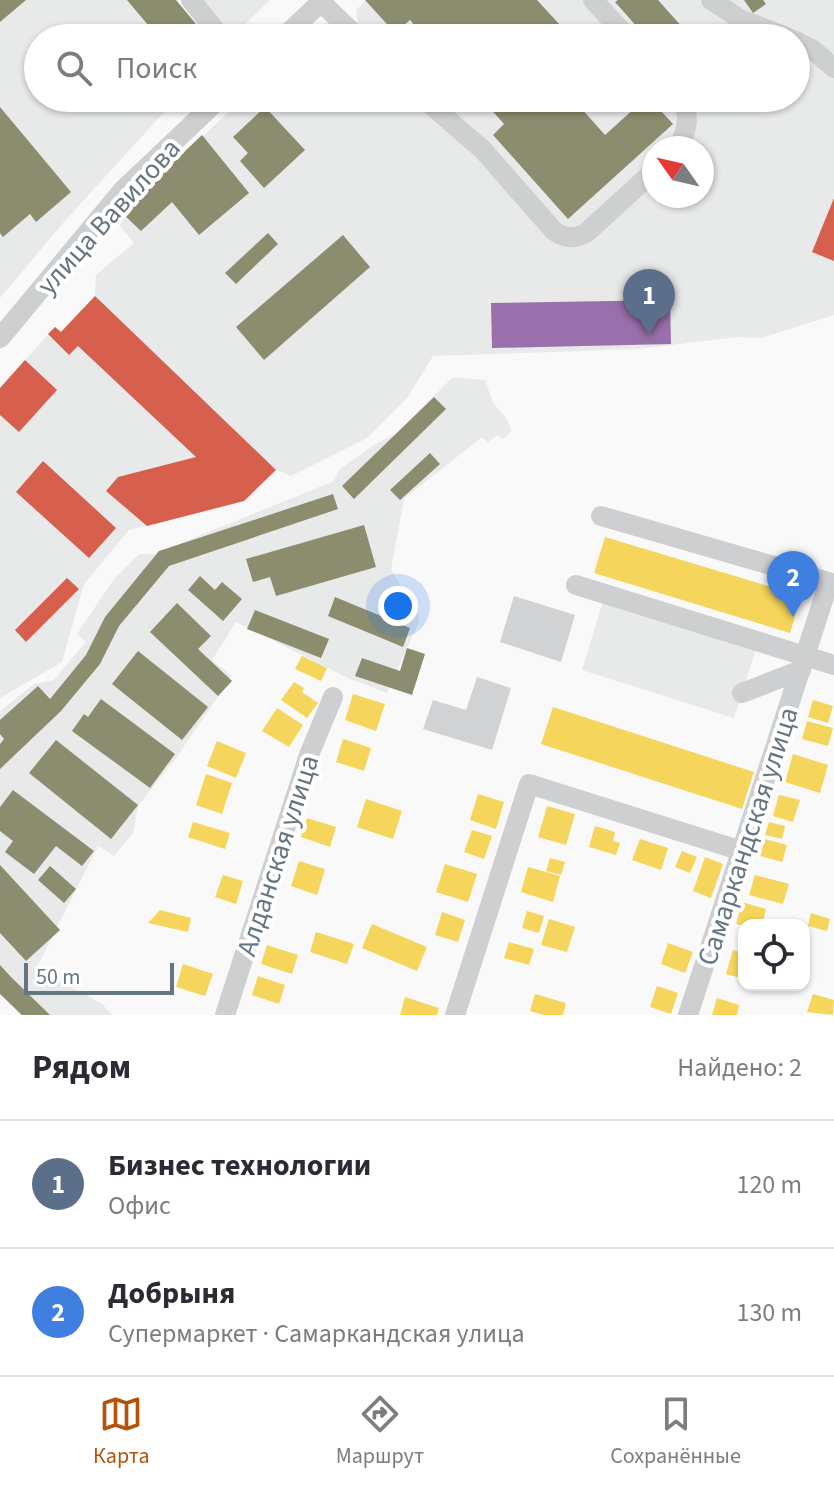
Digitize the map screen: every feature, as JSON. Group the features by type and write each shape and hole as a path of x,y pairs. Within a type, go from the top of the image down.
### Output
{"street":[{"path":"191,0 211,24"},
{"path":"593,0 615,24"},
{"path":"711,0 753,24"},
{"path":"298,24 322,1 344,24"},
{"path":"810,48 834,68"},
{"name":"улица Вавилова","path":"0,338 123,190 205,112"},
{"path":"439,112 483,150 562,237 576,238 586,233 642,182"},
{"path":"684,136 686,112"},
{"name":"Самаркандская улица","path":"601,516 829,582 688,1015"},
{"path":"576,585 804,663 834,665"},
{"path":"742,693 804,663"},
{"name":"Алданская улица","path":"225,1015 309,755 333,697"},
{"path":"455,1015 529,784 742,851"}],"shaded area":[{"path":"0,0 176,0 196,24 24,24 24,112 164,112 63,223 0,298"},
{"path":"204,0 270,0 245,24 223,24"},
{"path":"367,0 834,0 834,315 761,338 737,337 639,349 433,356 408,397 367,438 291,476 276,470 244,501 129,530 84,584 62,662 0,698 0,388 55,327 61,331 95,296 96,275 134,243 120,226 118,215 229,112 810,112 810,24 358,24 356,10"},
{"path":"453,377 485,380 493,403 512,431 503,439 497,435 488,442 482,437 404,499 391,569 420,619 387,693 350,679 236,622 212,660 232,676 176,758 138,806 133,833 114,856 98,846 36,969 101,1003 113,1015 20,1015 0,992 0,711 34,684 54,680 86,642 77,634 114,579 139,554 154,554 334,481 339,470 372,446 397,433"},
{"path":"604,598 757,646 734,718 582,670"}],"building: Жильё":[{"path":"605,537 801,596 790,633 594,573"},
{"path":"302,656 327,668 321,681 295,669"},
{"path":"294,682 318,703 307,718 281,700"},
{"path":"353,694 385,704 376,731 345,720"},
{"path":"813,700 833,706 828,723 808,717"},
{"path":"553,707 754,772 742,809 541,744"},
{"path":"277,708 303,725 289,747 262,731"},
{"path":"807,721 833,728 828,746 802,739"},
{"path":"343,739 371,748 364,771 336,762"},
{"path":"217,741 246,753 236,778 207,766"},
{"path":"793,754 828,765 820,793 785,782"},
{"path":"206,774 232,783 222,814 196,805"},
{"path":"478,794 504,802 496,829 470,820"},
{"path":"779,795 800,800 793,822 773,816"},
{"path":"366,799 402,811 393,839 357,827"},
{"path":"547,806 575,814 566,845 538,837"},
{"path":"307,818 336,827 330,847 301,837"},
{"path":"193,822 230,833 225,849 188,837"},
{"path":"769,822 785,826 782,839 765,835"},
{"path":"595,826 615,832 613,841 620,843 616,855 589,847"},
{"path":"472,830 492,836 484,859 464,852"},
{"path":"640,839 668,848 661,870 632,860"},
{"path":"765,839 787,845 782,862 760,856"},
{"path":"682,851 697,857 690,873 675,867"},
{"path":"705,857 723,864 711,898 693,891"},
{"path":"550,858 565,862 561,875 546,871"},
{"path":"299,861 325,869 317,895 291,886"},
{"path":"445,864 477,874 468,902 436,892"},
{"path":"528,867 560,876 553,902 521,892"},
{"path":"223,875 243,881 236,904 215,897"},
{"path":"755,875 789,884 783,904 749,895"},
{"path":"742,902 766,909 764,919 738,919 736,924"},
{"path":"160,910 191,918 188,932 148,923"},
{"path":"527,911 544,916 539,933 522,928"},
{"path":"442,912 465,920 458,942 435,935"},
{"path":"811,913 830,919 827,931 810,927"},
{"path":"549,919 575,927 567,952 541,945"},
{"path":"372,924 427,947 417,971 362,948"},
{"path":"316,932 354,944 347,964 310,952"},
{"path":"509,942 534,949 529,965 504,958"},
{"path":"668,943 693,952 685,973 661,964"},
{"path":"267,945 298,955 292,974 261,964"},
{"path":"733,950 738,951 738,977 726,974"},
{"path":"183,964 213,974 205,996 176,987"},
{"path":"258,976 285,985 279,1004 252,995"},
{"path":"657,986 678,993 671,1014 650,1007"},
{"path":"535,994 566,1003 563,1015 530,1011"},
{"path":"813,994 834,1000 833,1015 807,1012"},
{"path":"405,997 439,1008 437,1015 400,1015"},
{"path":"717,998 739,1005 737,1015 712,1015"}],"building: Торговля":[{"path":"834,198 834,261 812,252"},
{"path":"95,296 276,470 244,501 147,526 106,491 118,477 196,457 78,346 69,355 48,334 55,327 61,332"},
{"path":"25,360 57,390 19,432 0,415 0,388"},
{"path":"43,461 116,528 89,558 16,492"},
{"path":"67,578 79,589 26,642 15,630"}],"building: Офисы":[{"path":"670,300 671,344 492,348 491,303"}],"building: Промзона":[{"path":"0,0 26,0 0,22"},
{"path":"127,0 176,0 196,24 147,24"},
{"path":"365,0 537,0 559,24 414,24 410,20 405,24 387,24"},
{"path":"658,0 679,24 635,24 615,2"},
{"path":"744,0 763,0 766,4 753,13"},
{"path":"0,107 71,192 36,222 30,214 3,237 0,233"},
{"path":"260,112 270,112 305,150 264,188 240,161 248,153 233,137"},
{"path":"493,112 585,112 605,135 630,112 662,112 673,124 660,136 642,136 642,152 568,219 493,135 504,124"},
{"path":"202,135 249,193 199,235 172,202 141,231 121,212"},
{"path":"268,233 278,244 236,284 225,273"},
{"path":"343,235 370,267 264,360 236,327"},
{"path":"434,397 446,409 354,499 342,486"},
{"path":"430,453 440,464 400,500 390,490"},
{"path":"333,494 338,509 169,566 119,626 100,664 61,711 0,769 0,744 4,739 0,734 0,720 38,686 50,699 86,655 105,617 159,551"},
{"path":"364,525 376,567 276,596 270,577 253,582 246,559"},
{"path":"200,576 215,590 222,582 242,599 223,621 188,590"},
{"path":"335,597 410,628 403,647 328,616"},
{"path":"177,603 211,636 198,649 232,681 218,696 150,632"},
{"path":"255,610 329,639 321,658 247,629"},
{"path":"407,648 425,654 412,695 355,676 362,658 400,671"},
{"path":"138,651 208,707 182,740 112,684"},
{"path":"101,699 175,754 150,788 72,731 84,714 88,717"},
{"path":"56,740 138,805 111,839 29,773"},
{"path":"13,790 94,851 82,866 56,846 34,874 5,852 13,841 0,831 0,807"},
{"path":"0,865 60,930 26,961 0,933"},
{"path":"50,866 76,889 64,903 38,880"},
{"path":"0,965 50,1015 22,1015 0,994"}],"building: Прочее":[{"path":"514,596 575,615 561,662 500,642"},
{"path":"477,677 511,688 492,750 423,729 433,700 466,710"}],"place":[{"name":"Бизнес технологии","path":"649,335"},
{"name":"Добрыня","path":"793,617"}]}
